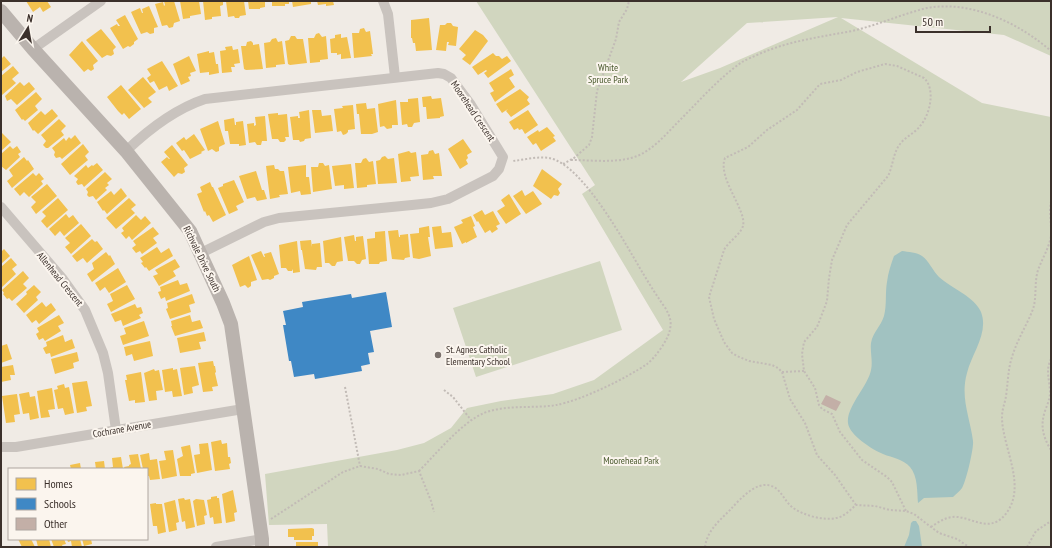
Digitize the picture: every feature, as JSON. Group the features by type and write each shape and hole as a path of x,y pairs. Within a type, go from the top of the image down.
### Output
{"street":[{"path":"33,49 101,1"},
{"path":"383,1 388,14 395,77"},
{"name":"Richvale Drive South","path":"1,11 33,49 126,151 179,215 190,231 201,253 231,324 262,538"},
{"name":"Moorehead Crescent","path":"126,151 137,141 180,110 204,99 438,73 444,74 451,78 471,105 504,157 502,162"},
{"path":"201,253 264,222 279,218 431,203 448,199 493,176 499,169 502,162"},
{"name":"Allenhead Crescent","path":"1,207 62,278 85,310 103,352 108,373 116,430"},
{"name":"Cochrane Avenue","path":"1,448 16,447 243,409"},
{"path":"216,547 262,538"}],"path":[{"path":"563,164 571,160 589,145 592,137 597,91 616,39 619,22 627,8 628,1"},
{"path":"571,160 619,161 632,158 645,152 663,137 727,73 744,61 766,51 788,43 852,31 927,8 958,6 977,10 999,18 1025,31 1051,51"},
{"path":"856,505 835,475 817,455 805,423 790,399 782,372 772,365 749,361 732,353 720,335 710,306 709,296 724,250 742,229 744,221 730,189 724,168 724,161 727,156 748,147 767,130 797,110 820,84 841,80 857,72 884,64 892,64 928,81 930,92 928,112 920,126 900,143 896,150 891,169 885,179 847,225 832,260 827,301 817,327 804,342 802,348 804,370 815,388 819,405 822,409 832,414 840,432 862,460 892,482 906,512"},
{"path":"262,538 344,472 360,466 378,469 389,474 401,475 419,471 471,420 484,413 495,410 556,405 604,387 648,363 668,336 671,328 670,319 666,309 591,192 573,173 563,164 549,158 534,158 502,162"},
{"path":"1051,201 1051,227"},
{"path":"931,527 944,519 954,517 981,523 995,522 1005,514 1013,501 1013,465 1002,418 1008,374 1012,356 1032,310 1037,272 1047,251 1051,236"},
{"path":"1051,359 1047,374 1050,398 1044,413 1042,426 1045,438 1051,450"},
{"path":"782,372 804,370"},
{"path":"345,387 360,466"},
{"path":"444,390 453,397 471,420"},
{"path":"419,471 434,512"},
{"path":"705,547 711,530 732,507 756,486 763,485 772,486 778,490 799,512 819,518 837,518 848,512 856,505 875,506 914,514 939,533 957,539 969,547"},
{"path":"1027,547 1036,531 1051,521"}],"green space":[{"path":"476,1 1051,1 1051,56 1004,35 841,18 982,103 1051,117 1051,547 328,547 327,524 269,525 265,474 397,450 424,443 451,428 467,408 501,401 553,394 594,380 663,330 582,194 595,185","holes":["838,17 720,68 681,82 747,23"]},
{"path":"600,261 622,330 476,377 453,308"}],"water":[{"path":"902,251 912,252 924,258 939,277 974,302 981,312 983,320 983,328 979,343 969,365 965,382 966,407 972,432 973,445 964,485 953,497 924,498 918,503 916,479 910,467 901,460 883,454 868,446 852,432 848,423 850,410 866,383 871,370 871,343 873,336 884,316 886,286 891,265 894,256"},
{"path":"916,521 919,526 922,547 904,547 909,535 911,523"}],"building: Homes":[{"path":"26,1 47,1 51,7 43,12 40,7 33,12"},
{"path":"164,1 174,1 180,21 174,23 173,27 169,28 167,25 162,26 155,4 163,2 164,6"},
{"path":"180,1 199,1 201,14 183,19"},
{"path":"203,1 223,1 223,5 220,6 221,16 212,17 212,19 205,20"},
{"path":"226,1 244,1 246,15 240,16 239,18 235,18 234,16 228,17"},
{"path":"248,1 265,1 265,7 260,9 249,9"},
{"path":"272,1 289,1 289,4 285,4 285,6 272,6"},
{"path":"292,1 311,1 311,4 293,7"},
{"path":"317,1 333,1 334,5 318,5"},
{"path":"149,6 158,27 154,28 154,33 150,34 147,32 141,34 131,12 140,8 143,13 142,9"},
{"path":"125,15 138,39 130,47 128,46 123,49 110,28 117,24 120,26 116,20"},
{"path":"429,18 432,50 416,51 415,43 413,43 411,38 411,20"},
{"path":"447,23 451,23 453,26 458,27 456,46 448,45 449,42 447,42 446,51 436,50 440,25 445,25"},
{"path":"364,28 366,32 370,31 373,54 371,54 372,56 354,58 352,33 359,33 360,29"},
{"path":"101,29 116,47 113,50 114,54 111,56 107,55 102,58 86,40"},
{"path":"475,30 483,35 488,41 470,65 462,59 466,55 459,49"},
{"path":"319,33 322,37 326,36 328,59 310,63 308,38 314,38 316,34"},
{"path":"341,34 341,38 347,37 351,58 341,59 341,54 337,55 337,53 331,53 330,39 335,38 335,35"},
{"path":"291,36 295,36 297,39 303,39 307,63 288,64 285,41 289,40"},
{"path":"276,38 278,42 282,41 285,64 266,68 264,43 270,42 272,39"},
{"path":"82,41 98,61 93,65 94,69 91,71 88,69 84,72 69,55"},
{"path":"251,41 253,45 259,44 263,69 244,69 241,46 246,46 247,42"},
{"path":"232,46 233,50 238,49 240,63 234,64 235,67 231,67 232,72 222,73 220,51 226,50 225,47"},
{"path":"209,51 209,53 214,52 219,73 209,75 209,72 200,73 197,54"},
{"path":"493,53 502,59 507,56 511,61 488,78 484,73 487,71 486,70 478,75 472,67"},
{"path":"4,56 11,64 1,72 1,59"},
{"path":"189,56 196,71 190,73 191,76 188,77 190,81 181,85 173,64"},
{"path":"162,61 178,86 169,91 167,86 159,90 154,81 150,83 147,78 151,75 147,69"},
{"path":"13,66 19,73 12,79 16,83 2,95 1,76"},
{"path":"511,69 514,75 509,78 515,87 495,102 490,93 494,91 489,83"},
{"path":"143,77 156,92 148,98 152,102 144,108 128,90"},
{"path":"20,82 24,86 29,82 35,89 17,105 11,99 7,101 5,96"},
{"path":"121,85 141,109 129,119 124,113 122,115 118,111 107,97"},
{"path":"520,89 529,97 527,100 530,104 511,117 506,111 508,109 502,113 496,104"},
{"path":"36,92 42,99 35,106 38,110 25,121 23,119 22,120 15,110"},
{"path":"431,96 432,99 441,98 444,116 440,118 427,119 426,107 423,107 422,97"},
{"path":"418,98 420,122 414,123 412,127 408,127 407,124 402,125 400,102 408,102 408,99"},
{"path":"396,100 398,125 392,125 392,128 387,129 384,126 380,127 378,104"},
{"path":"366,103 367,109 375,108 378,132 372,134 361,134 359,114 357,114 356,104"},
{"path":"353,105 355,129 348,130 346,134 343,135 341,131 337,132 334,109 343,108 342,106"},
{"path":"52,109 58,116 38,134 34,130 33,131 28,123 41,111 45,115"},
{"path":"309,110 311,138 300,142 299,140 293,140 290,117 298,116 298,118 300,118 299,112"},
{"path":"312,110 321,110 322,116 331,115 333,131 315,133"},
{"path":"528,110 538,125 525,134 522,129 519,130 518,128 514,130 509,122"},
{"path":"278,113 278,115 287,114 289,137 285,137 286,140 284,142 280,142 278,139 272,139 268,114"},
{"path":"265,116 267,141 262,141 261,145 257,145 255,142 249,143 247,124 254,123 254,126 256,125 255,117"},
{"path":"234,118 235,125 236,122 243,121 246,145 239,146 239,144 230,144 228,131 225,131 224,120"},
{"path":"59,119 66,126 61,131 64,135 46,148 43,145 46,141 41,135"},
{"path":"218,121 225,144 219,147 219,151 216,152 212,149 208,151 200,129"},
{"path":"547,127 555,136 553,137 556,141 541,151 536,143 533,145 527,137 538,130 539,132"},
{"path":"1,132 11,142 1,151"},
{"path":"194,134 205,150 190,159 184,150 182,151 176,143 184,137 186,140"},
{"path":"75,135 81,143 62,159 60,157 56,158 54,155 55,152 52,148 64,138 66,141 69,137 71,139"},
{"path":"463,139 472,152 467,155 468,158 466,160 468,164 460,169 448,149"},
{"path":"83,144 89,152 85,156 88,160 70,175 61,164"},
{"path":"172,145 188,165 184,168 185,172 182,174 178,173 174,177 161,162 167,157 170,159 164,152"},
{"path":"10,146 13,149 17,146 21,152 18,154 20,157 6,170 1,166 1,154"},
{"path":"433,150 435,154 439,153 442,176 433,176 434,179 423,180 421,155 428,154 429,151"},
{"path":"409,151 411,153 416,152 419,176 410,177 411,181 401,182 398,154"},
{"path":"385,156 388,159 394,158 397,183 378,184 376,161"},
{"path":"24,157 34,169 12,188 7,181 13,176 9,170"},
{"path":"366,158 369,162 373,161 376,184 357,188 355,163 361,163 363,159"},
{"path":"97,163 103,170 84,187 82,184 78,185 76,182 78,179 74,176 86,165 88,168"},
{"path":"319,163 323,163 325,166 329,165 332,189 313,192 311,167 318,167"},
{"path":"351,164 354,188 344,189 344,185 335,186 332,166"},
{"path":"274,165 275,169 284,171 288,194 279,195 280,197 270,199 266,166"},
{"path":"306,165 306,177 309,177 311,194 301,195 300,191 291,193 288,167"},
{"path":"542,169 562,184 558,189 560,193 558,196 554,195 551,199 533,186"},
{"path":"256,171 262,190 264,190 267,199 257,201 255,197 247,199 239,176"},
{"path":"105,172 112,179 107,183 109,185 105,188 107,190 96,200 93,196 89,197 86,189"},
{"path":"33,173 36,176 39,173 44,179 41,181 43,184 29,197 24,192 20,196 14,189"},
{"path":"234,180 244,202 236,206 238,210 229,214 218,188 223,186 223,184"},
{"path":"210,182 226,215 213,222 209,215 207,216 205,211 204,212 197,194 202,192 200,187"},
{"path":"47,184 57,196 36,214 31,207 36,202 31,197"},
{"path":"121,188 127,196 107,214 97,202 111,191 114,195"},
{"path":"522,190 525,196 533,191 542,204 526,214 513,196"},
{"path":"509,194 521,214 506,224 497,211 505,206 501,200"},
{"path":"58,198 68,210 47,228 41,221 46,216 42,212"},
{"path":"129,198 136,205 131,209 135,213 116,229 106,218"},
{"path":"482,210 485,215 493,211 500,224 496,226 498,229 492,233 490,230 485,233 473,215"},
{"path":"66,214 69,218 73,215 79,223 64,236 60,231 55,236 49,229"},
{"path":"136,215 141,220 145,216 151,223 132,240 129,236 126,239 121,233 124,231 122,228"},
{"path":"471,216 477,237 462,244 454,227 463,223 461,220"},
{"path":"81,224 91,236 71,254 65,247 70,243 65,238"},
{"path":"429,226 430,237 428,237 431,256 419,259 413,258 410,234 419,233 419,228"},
{"path":"441,226 442,233 451,232 453,247 435,249 432,227"},
{"path":"153,227 159,234 153,238 157,243 142,254 140,251 136,253 132,248 136,245 133,241"},
{"path":"398,230 399,237 400,235 408,234 410,257 405,258 404,260 392,259 388,231"},
{"path":"385,231 387,261 380,262 379,264 369,264 367,239 375,238 375,232"},
{"path":"354,235 355,241 356,237 363,236 366,259 362,260 360,264 357,264 354,261 348,261 344,237"},
{"path":"341,237 343,261 337,262 335,266 325,263 323,241"},
{"path":"92,239 95,242 97,241 103,249 87,263 83,258 77,262 72,256"},
{"path":"311,240 312,247 312,244 320,243 322,267 317,267 316,270 305,269 301,250 300,241"},
{"path":"297,241 300,272 293,273 293,269 292,271 288,271 286,268 281,268 279,245"},
{"path":"157,247 161,253 169,248 173,256 149,271 141,263 143,262 140,258"},
{"path":"4,249 10,256 1,264 1,252"},
{"path":"261,251 264,257 264,254 271,252 279,274 270,280 262,280 251,255"},
{"path":"106,252 109,256 110,255 115,264 92,282 87,274 94,269 92,263"},
{"path":"249,256 257,280 251,282 251,286 248,288 245,285 240,287 232,265"},
{"path":"11,258 17,265 12,269 16,274 1,288 1,267"},
{"path":"175,259 180,267 173,271 176,276 159,286 153,276 158,274 155,270"},
{"path":"118,268 126,282 109,293 105,287 100,291 95,283"},
{"path":"23,271 29,278 23,284 27,288 12,301 9,298 7,299 2,290"},
{"path":"178,280 180,285 187,283 190,291 166,301 165,297 161,299 158,292 161,291 160,287"},
{"path":"34,285 41,292 36,297 38,300 24,313 16,304"},
{"path":"127,285 135,299 111,312 107,304 113,301 110,294"},
{"path":"192,294 195,303 189,305 191,312 170,319 166,309 168,308 167,303"},
{"path":"42,302 46,307 51,303 56,310 39,324 36,320 32,323 26,315"},
{"path":"135,304 137,308 141,307 143,313 139,315 141,318 123,326 121,320 115,322 111,314"},
{"path":"59,315 64,323 58,326 61,331 45,341 43,338 39,340 36,334 39,332 37,328"},
{"path":"190,315 192,322 200,320 203,328 175,336 171,326 171,321"},
{"path":"144,321 149,336 123,345 120,336 126,334 124,328"},
{"path":"204,332 206,341 199,342 201,349 180,353 177,338"},
{"path":"63,335 65,342 72,339 75,348 51,357 50,353 46,354 43,348 47,346 46,342"},
{"path":"150,341 153,356 134,361 132,354 126,356 124,347"},
{"path":"7,344 12,359 1,363 1,346"},
{"path":"77,352 79,361 73,363 74,368 55,374 51,359"},
{"path":"213,361 218,386 212,387 213,391 203,392 198,363"},
{"path":"13,365 15,375 10,375 11,380 1,382 1,367"},
{"path":"195,366 199,385 192,387 193,393 184,395 180,368"},
{"path":"173,368 173,370 177,369 182,396 173,397 172,391 165,392 162,370"},
{"path":"154,369 155,371 159,370 163,390 156,391 157,400 149,401 144,373"},
{"path":"141,372 145,402 135,403 135,400 129,401 125,380 127,380 126,375"},
{"path":"87,381 92,406 86,407 87,411 77,413 72,383"},
{"path":"64,384 65,388 69,387 74,413 65,415 63,408 58,409 54,390 58,389 57,386"},
{"path":"52,388 55,409 48,410 50,417 41,418 37,391"},
{"path":"29,392 30,397 35,396 39,418 30,420 29,413 23,414 19,394"},
{"path":"17,394 20,414 14,415 15,422 6,423 2,396"},
{"path":"221,440 222,444 227,443 228,457 230,457 231,463 229,464 230,469 215,471 211,442"},
{"path":"208,443 212,470 197,473 194,455 200,454 199,444"},
{"path":"190,445 195,473 191,474 191,476 180,476 177,459 183,456 181,447"},
{"path":"173,450 177,476 162,479 159,461 166,460 164,451"},
{"path":"149,453 150,460 157,459 160,479 150,480 148,476 148,468 143,468 140,455"},
{"path":"138,454 141,468 124,468 131,464 129,455"},
{"path":"121,457 123,468 110,468 113,467 112,458"},
{"path":"104,461 105,468 96,468 95,462"},
{"path":"80,463 81,468 71,468 70,465"},
{"path":"233,490 237,512 234,513 235,521 226,523 222,494"},
{"path":"217,496 217,498 219,498 222,523 214,524 213,517 210,518 207,500 211,499 211,497"},
{"path":"184,498 185,500 190,499 195,527 186,529 185,521 182,522 178,499"},
{"path":"196,499 204,500 207,515 204,516 205,524 197,526 193,501"},
{"path":"175,500 179,522 176,523 177,530 169,532 164,503"},
{"path":"150,504 162,504 166,532 158,534 157,526 153,526"},
{"path":"288,529 314,529 314,536 312,536 312,540 294,540 294,537 288,537"},
{"path":"18,540 32,540 35,547 22,547"},
{"path":"36,540 49,540 51,547 38,547"},
{"path":"51,540 64,540 66,544 62,545 63,547 54,547"},
{"path":"67,540 80,540 82,547 72,547 71,541 68,542"},
{"path":"82,540 91,540 92,544 84,546"},
{"path":"296,542 318,542 318,547 296,547"}],"building: Schools":[{"path":"386,292 392,327 370,331 374,352 368,353 370,364 361,366 362,371 315,379 314,374 294,377 291,361 289,361 283,325 286,325 283,311 303,307 302,302 351,294 352,298"}],"building: Other":[{"path":"826,395 841,402 836,411 821,404"}],"place":[{"name":"St. Agnes Catholic Elementary School","path":"438,355"}],"park label":[{"name":"White Spruce Park","path":"608,72"},
{"name":"Moorehead Park","path":"631,460"}]}
